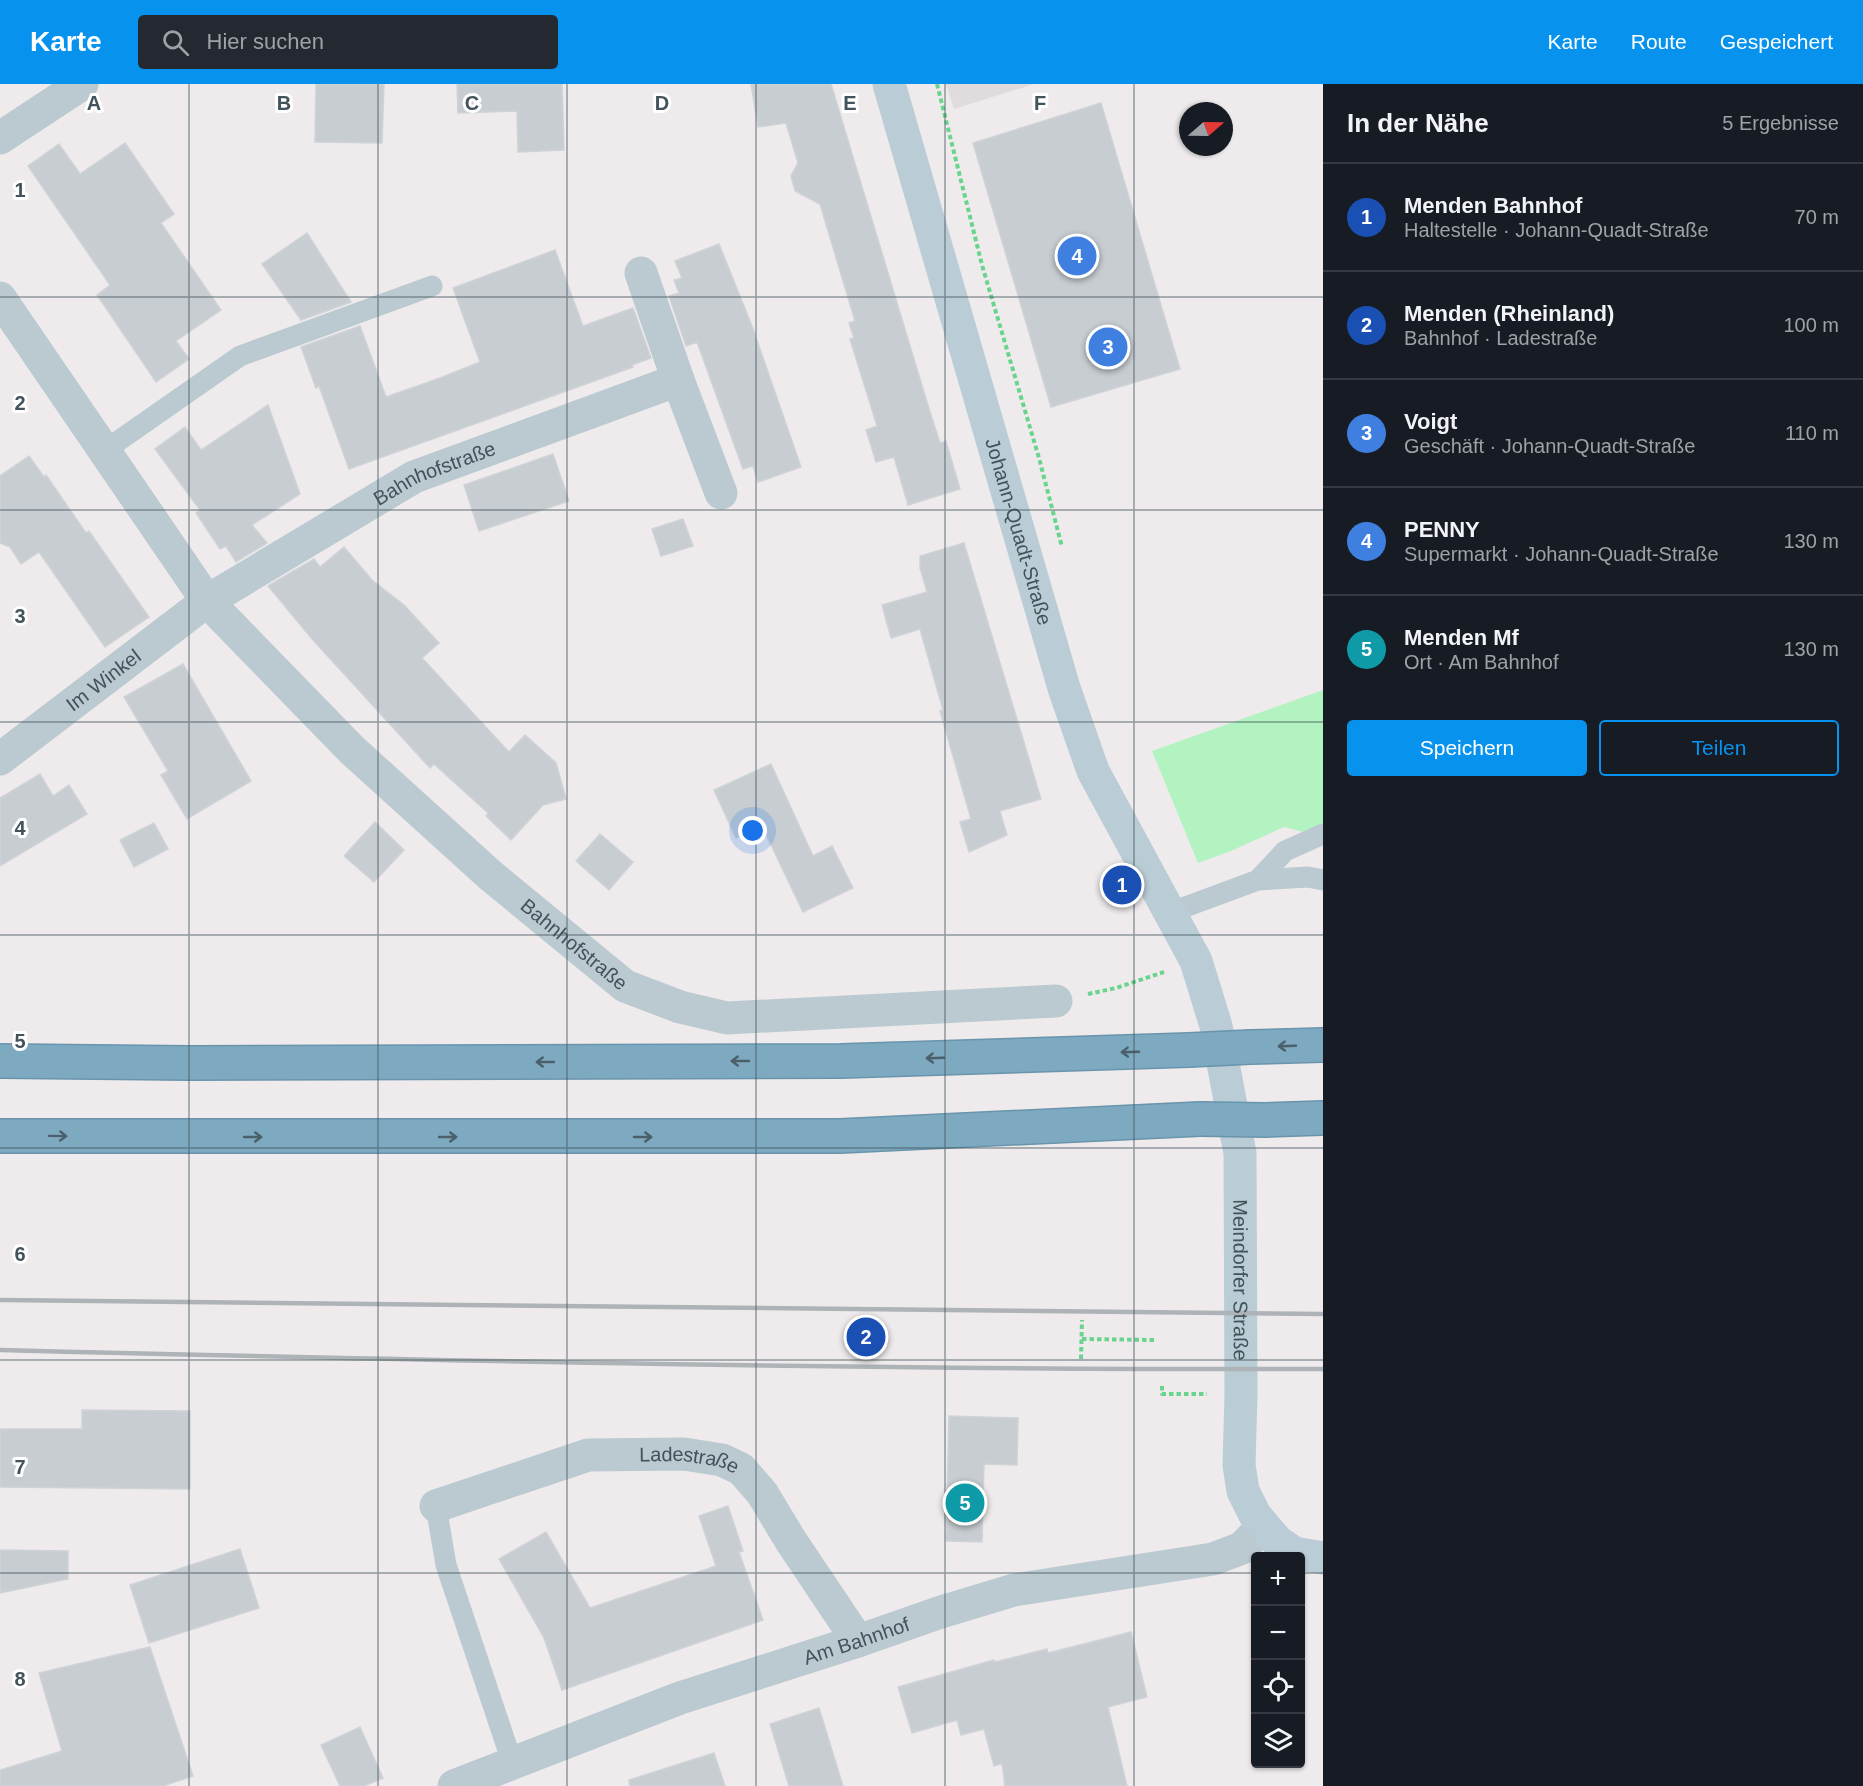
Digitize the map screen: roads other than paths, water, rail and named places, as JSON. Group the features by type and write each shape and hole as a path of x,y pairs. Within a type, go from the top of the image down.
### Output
{"highway":[{"path":"0,1061 200,1063 841,1061 1323,1045"},
{"path":"0,1136 840,1136 1200,1119 1323,1118"}],"main road":[{"name":"Johann-Quadt-Straße","path":"889,84 1064,688 1094,771 1196,961"},
{"name":"Meindorfer Straße","path":"1196,961 1216,1026 1240,1153 1239,1466 1243,1491 1263,1526 1277,1541 1294,1552 1323,1558"}],"street":[{"path":"0,138 82,84"},
{"path":"641,273 721,493"},
{"name":"Bahnhofstraße","path":"0,298 207,601 352,750 490,875 625,986 680,1007 727,1018 1056,1000"},
{"name":"Bahnhofstraße","path":"207,601 414,477 678,380"},
{"name":"Im Winkel","path":"0,759 207,601"},
{"name":"Ladestraße","path":"436,1506 588,1455 684,1454 722,1460 741,1469 762,1493 791,1542 858,1641"},
{"name":"Am Bahnhof","path":"457,1785 680,1698 941,1612 1014,1590 1213,1559 1242,1548 1263,1526"}],"lane":[{"path":"104,451 240,356 432,286"},
{"path":"1258,880 1285,851 1323,834"},
{"path":"1169,913 1258,880 1308,877 1323,880"},
{"path":"436,1506 446,1565 512,1762"}],"railway":[{"path":"0,1300 1323,1314"},
{"path":"0,1350 662,1364 1323,1369"}],"place":[{"name":"PENNY","path":"1077,256"},
{"name":"Voigt","path":"1108,347"},
{"name":"Menden Bahnhof","path":"1122,885"},
{"name":"Menden (Rheinland)","path":"866,1337"},
{"name":"Menden Mf","path":"965,1503"}]}
